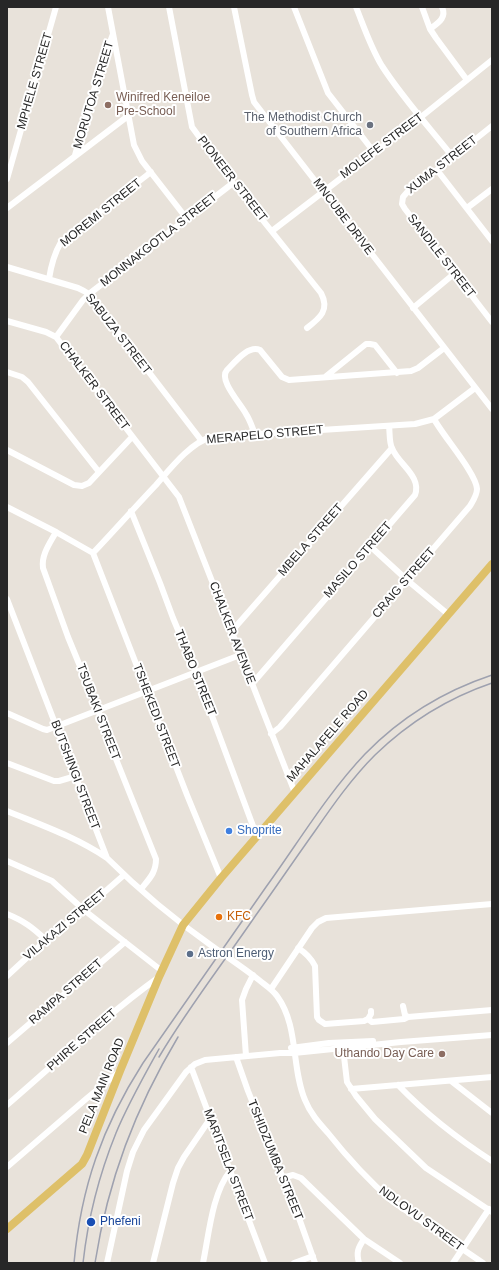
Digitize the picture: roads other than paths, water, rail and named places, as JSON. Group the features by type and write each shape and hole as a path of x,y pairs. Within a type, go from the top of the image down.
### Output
{"main road":[{"name":"MAHALAFELE ROAD","path":"183,925 221,878 492,564"},
{"name":"PELA MAIN ROAD","path":"7,1229 82,1164 88,1155 120,1071 160,974 183,925"}],"street":[{"name":"MPHELE STREET","path":"7,179 56,7"},
{"path":"108,7 134,145 137,153 187,219"},
{"name":"PIONEER STREET","path":"169,7 192,126 234,183 321,293 325,301 323,313 307,328"},
{"name":"MNCUBE DRIVE","path":"234,7 254,102 492,409"},
{"path":"294,7 328,94 374,152"},
{"path":"356,7 374,51 382,66 403,95 452,156"},
{"path":"422,7 430,29 467,80"},
{"path":"430,29 442,20 444,14 442,7"},
{"name":"MORUTOA STREET","path":"75,155 102,63 113,34"},
{"name":"MOLEFE STREET","path":"272,231 421,117 492,60"},
{"name":"MORUTOA STREET","path":"7,208 128,116"},
{"name":"XUMA STREET","path":"405,209 402,204 404,195 409,190 437,170 452,156 492,126"},
{"path":"437,170 492,241"},
{"name":"MOREMI STREET","path":"49,279 52,261 62,242 151,172"},
{"name":"MONNAKGOTLA STREET","path":"56,337 82,300 234,183"},
{"path":"467,208 492,189"},
{"name":"SANDILE STREET","path":"405,209 492,322"},
{"name":"SABUZA STREET","path":"7,267 78,288 89,294 201,440"},
{"path":"413,308 455,273"},
{"name":"CHALKER STREET","path":"7,321 46,332 56,337 132,437 164,476"},
{"path":"325,377 366,344 375,346 397,373"},
{"path":"255,434 246,412 228,386 224,376 225,372 248,351 256,349 260,350 282,377 289,380 412,371 444,348"},
{"path":"7,372 22,377 28,382 99,472"},
{"name":"MERAPELO STREET","path":"93,553 164,476 191,448 201,440 211,437 415,424 434,420 475,388"},
{"name":"CRAIG STREET","path":"272,734 280,727 470,506 477,491 475,482 470,472 434,420"},
{"name":"MASILO STREET","path":"252,684 415,495 417,490 416,482 392,448 389,426"},
{"path":"7,450 78,486 85,485 132,437"},
{"name":"MBELA STREET","path":"231,632 392,448"},
{"name":"CHALKER AVENUE","path":"164,476 176,492 183,506 295,793"},
{"path":"7,507 93,553"},
{"name":"THABO STREET","path":"131,511 196,673 253,826 259,835"},
{"name":"TSUBAKI STREET","path":"56,532 42,560 43,568 68,637 156,859 155,869 141,889"},
{"path":"370,546 407,580 449,615"},
{"name":"TSHEKEDI STREET","path":"93,553 187,795 221,878"},
{"name":"BUTSHINGI STREET","path":"7,598 107,858 124,876 212,947"},
{"path":"7,713 45,730 240,655"},
{"path":"7,762 54,781 76,776"},
{"path":"7,812 63,834 107,858"},
{"path":"7,861 52,882 84,910 125,942 160,974"},
{"name":"VILAKAZI STREET","path":"7,976 46,940 124,876"},
{"path":"271,989 312,928 318,922 326,918 492,904"},
{"path":"7,914 30,926 46,940"},
{"name":"RAMPA STREET","path":"7,1043 125,942"},
{"name":"NDLOVU STREET","path":"212,947 247,970 271,989 276,995 286,1012 298,1076 305,1100 312,1113 355,1166 370,1182 392,1201 483,1263"},
{"path":"298,948 308,955 315,966 317,1013 319,1020 325,1024 366,1021 371,1014 371,1011"},
{"name":"PHIRE STREET","path":"7,1105 160,974"},
{"path":"246,1056 242,1000 253,975"},
{"path":"403,1006 405,1015 408,1017"},
{"path":"368,1019 372,1022 404,1019 408,1017 492,1010"},
{"path":"294,1050 343,1048 492,1035"},
{"path":"106,1263 127,1172 137,1144 177,1083 191,1067 205,1060 280,1053 329,1043 363,1041 401,1042"},
{"path":"343,1048 347,1082 375,1119 433,1174 490,1210 453,1263"},
{"name":"TSHIDZUMBA STREET","path":"236,1057 315,1263"},
{"name":"MARITSELA STREET","path":"191,1067 265,1263"},
{"path":"7,1167 120,1071"},
{"path":"352,1089 492,1077"},
{"path":"451,1081 492,1113"},
{"path":"398,1085 415,1102 461,1141 492,1161"},
{"path":"153,1263 178,1168 210,1119"},
{"path":"203,1263 219,1190 223,1180 230,1171"},
{"path":"282,1178 293,1175 301,1178 364,1239 400,1263"},
{"path":"359,1263 357,1254 364,1239"},
{"path":"294,1263 313,1256"}],"railway":[{"path":"74,1263 77,1235 88,1183 105,1134 116,1111 143,1063 313,819 351,769 365,754 393,729 408,717 440,698 457,689 492,675"},
{"path":"159,1057 194,1003 329,811 351,782 375,755 401,732 429,713 460,696 492,683"},
{"path":"95,1263 107,1203 125,1146 149,1091 178,1037"},
{"path":"83,1263 91,1213 99,1181 110,1149 136,1090 159,1049"}],"place":[{"name":"Winifred Keneiloe Pre-School","path":"108,105"},
{"name":"The Methodist Church of Southern Africa","path":"370,125"},
{"name":"Shoprite","path":"229,831"},
{"name":"KFC","path":"219,917"},
{"name":"Astron Energy","path":"190,954"},
{"name":"Uthando Day Care","path":"442,1054"},
{"name":"Phefeni","path":"91,1222"}]}
